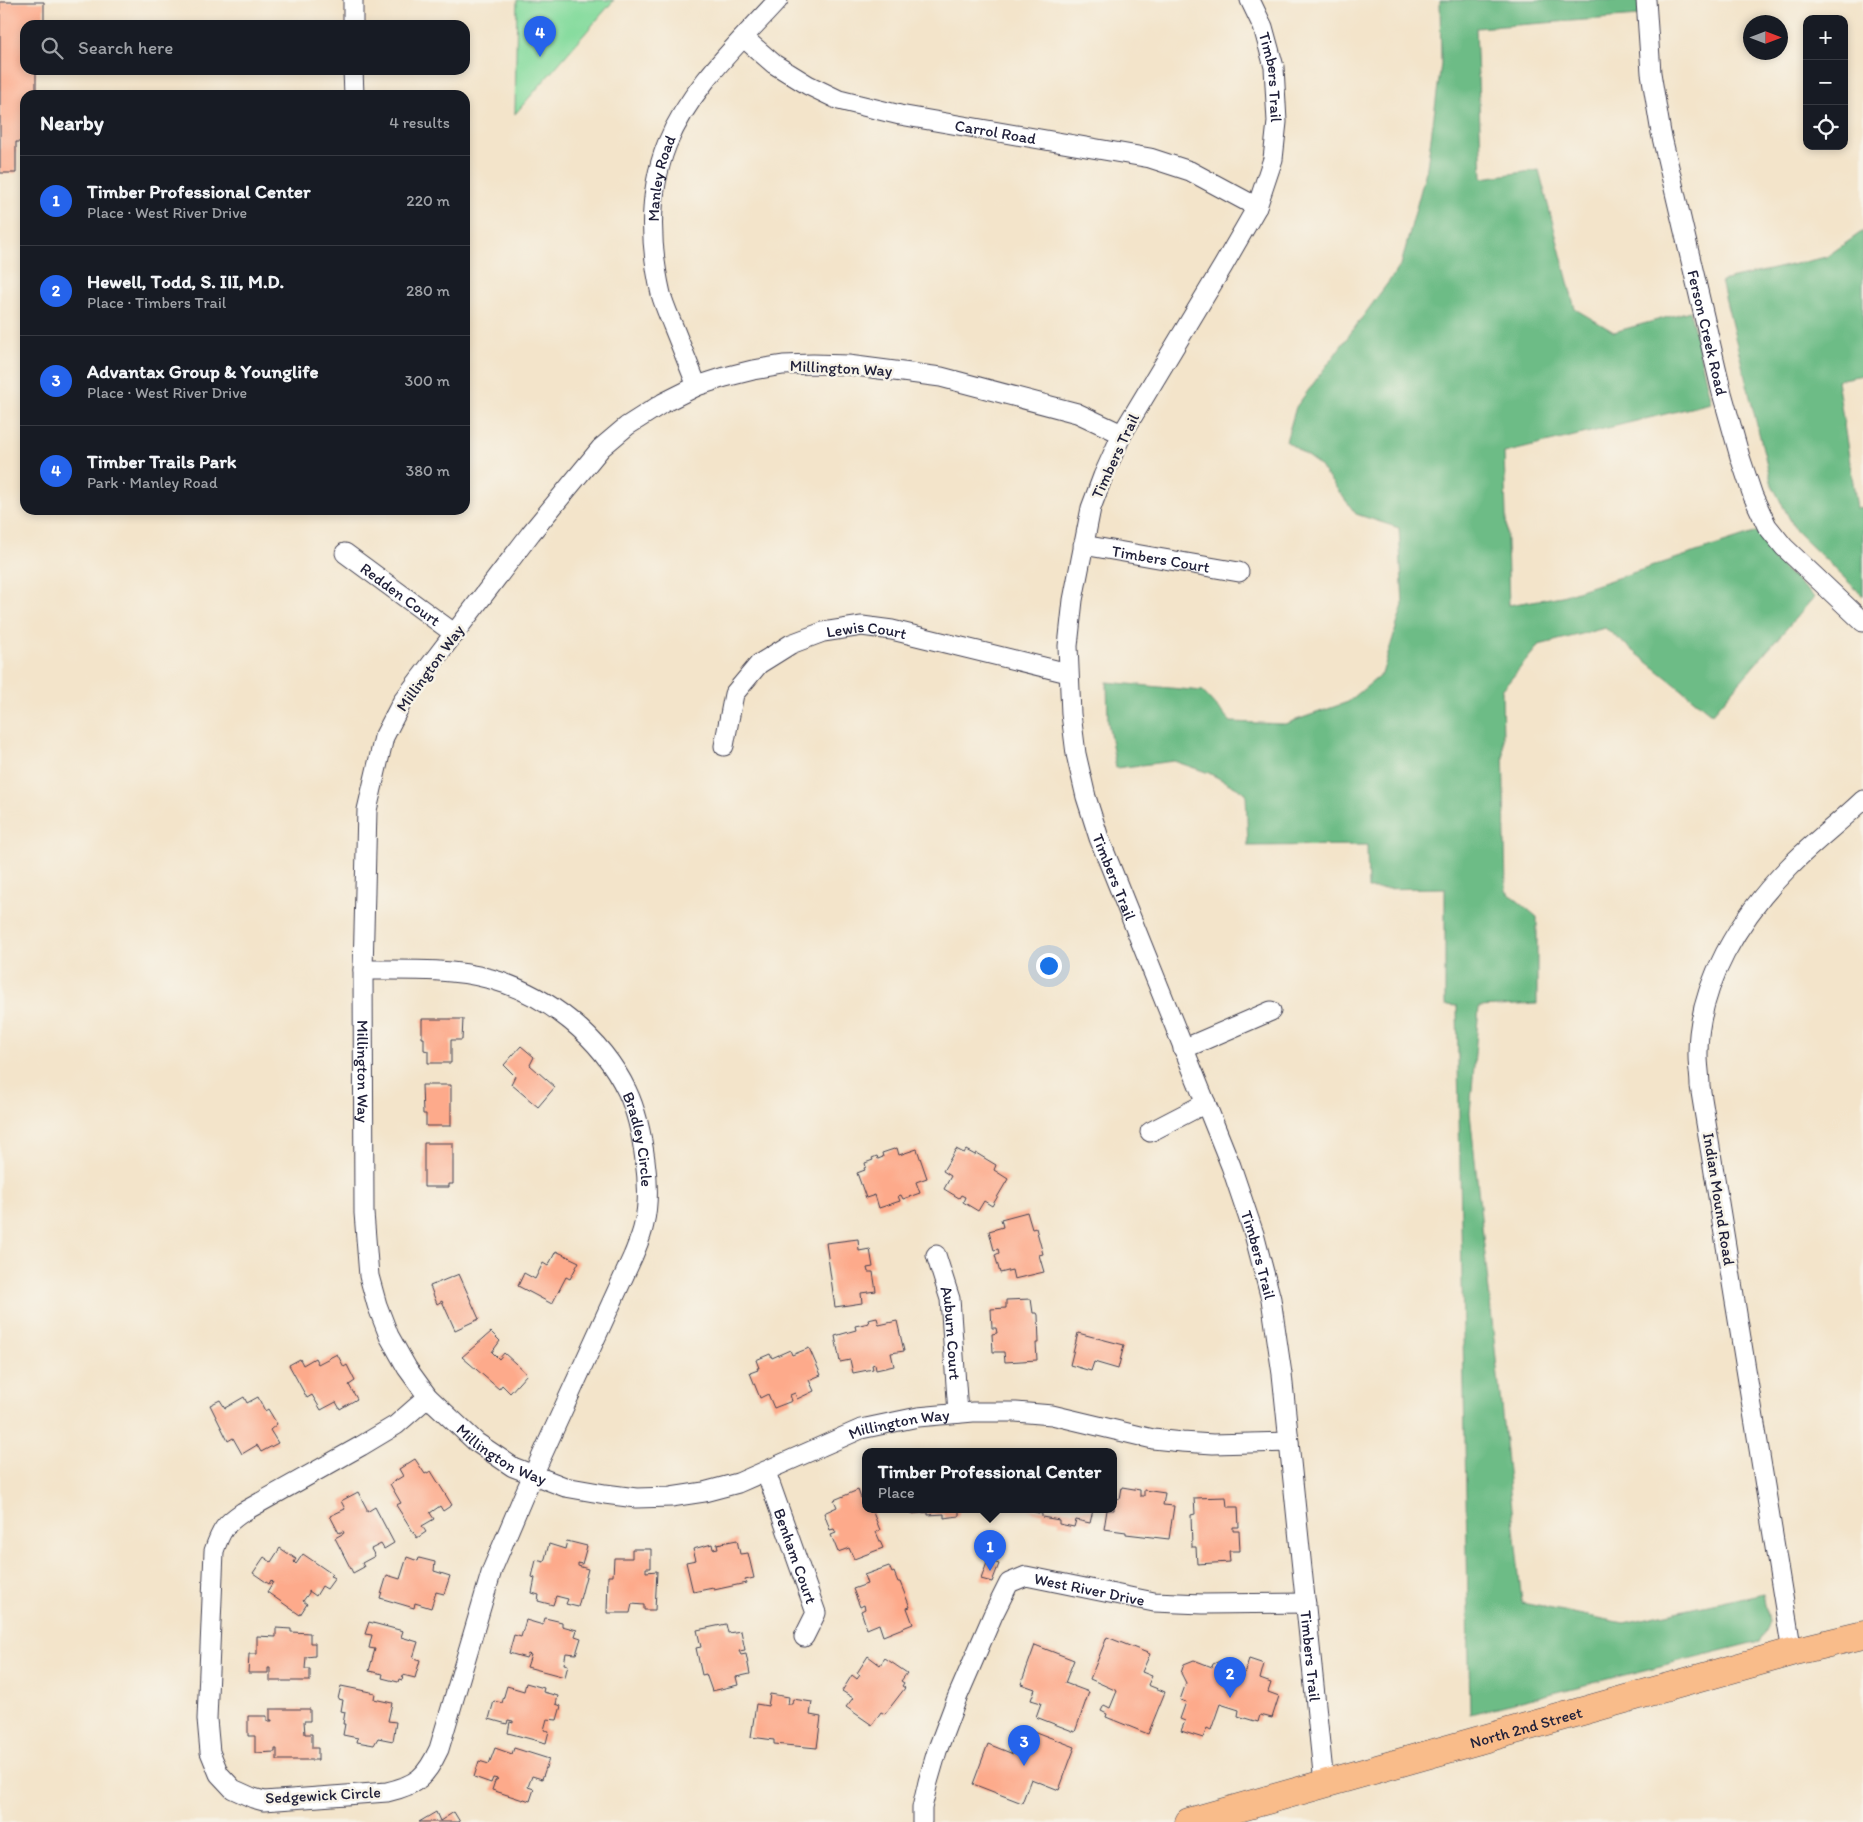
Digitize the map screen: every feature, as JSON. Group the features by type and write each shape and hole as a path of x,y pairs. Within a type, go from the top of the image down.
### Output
{"main road":[{"name":"North 2nd Street","path":"1189,1822 1792,1652 1863,1635"}],"street":[{"path":"353,0 353,20"},
{"name":"Manley Road","path":"697,386 661,296 654,257 652,225 656,186 667,145 686,109 718,66 778,0"},
{"name":"Timbers Trail","path":"1250,0 1263,27 1274,67 1277,122 1273,159 1257,207 1219,274 1122,434 1103,476 1091,508 1073,600 1068,646 1068,673 1076,754 1086,797 1099,838 1231,1166 1254,1234 1271,1299 1282,1374 1324,1783"},
{"name":"Ferson Creek Road","path":"1646,0 1652,73 1661,133 1722,393 1753,496 1767,526 1784,547 1863,622"},
{"name":"Carrol Road","path":"744,38 774,64 808,85 840,100 900,115 1150,158 1190,171 1257,207"},
{"path":"353,75 354,90"},
{"name":"Millington Way","path":"1122,434 1077,413 941,378 848,365 783,365 725,376 697,386 663,403 627,426 601,448 531,533 402,702 384,737 367,810 363,970 364,1213 369,1276 377,1305 389,1336 407,1368 428,1397 476,1442 513,1467 566,1486 605,1494 636,1498 671,1497 704,1492 738,1483 766,1472 861,1429 891,1421 958,1413 1016,1412 1052,1415 1152,1439 1182,1442 1213,1444 1289,1442"},
{"name":"Timbers Court","path":"1083,545 1238,572"},
{"name":"Redden Court","path":"345,553 454,634"},
{"name":"Lewis Court","path":"724,746 734,694 759,664 791,644 823,632 862,626 892,630 1068,673"},
{"name":"Indian Mound Road","path":"1792,1652 1702,1096 1698,1055 1705,1005 1720,965 1736,934 1757,905 1789,867 1863,800"},
{"name":"Bradley Circle","path":"363,970 446,971 491,979 536,996 575,1024 605,1056 627,1091 642,1138 648,1185 644,1224 633,1256 534,1474"},
{"path":"1184,1049 1271,1011"},
{"path":"1150,1132 1206,1103"},
{"name":"Auburn Court","path":"936,1255 950,1299 958,1413"},
{"name":"Sedgewick Circle","path":"428,1397 396,1425 243,1512 228,1522 220,1532 214,1551 207,1728 210,1752 215,1766 226,1783 233,1789 264,1801 321,1797 387,1792 402,1788 424,1775 440,1749 492,1570 534,1474"},
{"name":"Benham Court","path":"766,1472 816,1614 804,1637"},
{"name":"West River Drive","path":"922,1822 922,1808 938,1751 957,1698 1009,1583 1026,1576 1154,1602 1203,1604 1306,1603"}],"green space":[{"path":"517,0 614,0 515,114"},
{"path":"1440,0 1639,0 1639,16 1476,28 1482,178 1539,170 1575,309 1614,332 1690,311 1711,403 1504,453 1509,605 1562,596 1757,532 1773,559 1814,597 1712,714 1605,628 1539,645 1502,690 1506,891 1537,917 1537,1004 1479,1007 1470,1113 1522,1603 1624,1623 1764,1593 1769,1622 1759,1641 1470,1714 1457,1006 1445,1005 1445,888 1368,889 1367,845 1248,846 1246,793 1209,773 1174,761 1116,768 1108,722 1107,682 1202,691 1231,722 1285,724 1348,702 1382,674 1403,605 1399,528 1356,514 1318,464 1286,441 1296,407 1401,265 1427,167 1441,64"},
{"path":"1863,231 1863,375 1837,380 1857,508 1863,507 1863,596 1796,531 1772,485 1721,281 1826,257"}],"building":[{"path":"0,2 44,2 44,20 20,20 20,75 36,75 36,90 20,90 20,142 16,142 16,173 0,173"},
{"path":"422,1019 463,1019 462,1040 451,1040 451,1063 428,1063 428,1051 424,1050 424,1038 422,1038"},
{"path":"521,1046 534,1057 530,1065 555,1087 538,1107 511,1084 515,1076 504,1065"},
{"path":"422,1085 451,1085 451,1126 426,1126 426,1114 423,1114"},
{"path":"424,1143 453,1143 453,1184 449,1184 449,1187 424,1187"},
{"path":"897,1148 899,1155 917,1149 927,1178 916,1182 920,1193 903,1199 901,1195 898,1196 900,1201 879,1208 875,1195 866,1198 857,1173 865,1170 865,1163 873,1160 872,1158 877,1156 878,1159 883,1157 882,1153"},
{"path":"956,1149 964,1153 966,1150 975,1155 976,1153 996,1165 994,1170 1008,1179 992,1206 984,1201 978,1211 963,1202 965,1197 961,1195 959,1198 944,1189 951,1176 943,1171"},
{"path":"1027,1212 1032,1229 1036,1228 1043,1254 1039,1255 1044,1272 1014,1279 1012,1270 1000,1273 995,1255 999,1253 998,1249 994,1250 989,1231 1003,1227 1001,1219"},
{"path":"858,1239 859,1251 870,1249 873,1267 867,1268 868,1272 873,1272 876,1291 861,1293 862,1303 835,1307 826,1243"},
{"path":"556,1251 579,1262 570,1279 566,1277 552,1304 518,1286 524,1273 535,1279 543,1263 548,1266"},
{"path":"459,1274 479,1319 455,1330 442,1301 437,1304 430,1286"},
{"path":"1031,1299 1033,1313 1038,1315 1039,1343 1036,1343 1037,1360 1005,1362 1004,1352 993,1352 992,1334 997,1333 996,1328 992,1328 991,1309 1006,1308 1006,1300"},
{"path":"877,1318 879,1325 897,1321 904,1351 891,1353 894,1366 876,1370 875,1364 872,1365 873,1369 853,1373 850,1360 840,1362 835,1336 856,1330 855,1326 869,1323 868,1320"},
{"path":"491,1332 500,1341 492,1352 499,1359 504,1353 527,1374 510,1393 502,1385 499,1389 462,1357"},
{"path":"1078,1333 1124,1345 1118,1369 1094,1362 1091,1371 1070,1365"},
{"path":"809,1348 821,1375 809,1380 814,1391 797,1399 795,1393 790,1395 792,1401 774,1408 768,1394 760,1398 750,1373 759,1368 756,1360 770,1354 772,1358 790,1350 792,1355"},
{"path":"337,1354 344,1367 347,1365 355,1381 349,1385 357,1399 340,1409 336,1402 321,1410 312,1395 307,1398 289,1365 300,1359 303,1365 315,1358 318,1364"},
{"path":"244,1397 247,1403 258,1397 265,1411 268,1409 277,1424 270,1430 278,1443 261,1452 257,1445 242,1454 233,1438 228,1441 210,1405 220,1400 225,1408"},
{"path":"415,1459 425,1474 431,1471 452,1505 443,1511 440,1506 430,1513 434,1519 422,1526 426,1532 417,1538 396,1505 401,1503 390,1484 403,1476 399,1469"},
{"path":"1122,1487 1140,1490 1140,1496 1144,1496 1144,1490 1165,1493 1163,1505 1174,1506 1169,1539 1126,1534 1126,1532 1104,1529 1107,1513 1117,1513 1117,1498 1120,1499"},
{"path":"858,1490 862,1498 862,1513 873,1513 880,1530 876,1532 883,1548 854,1559 849,1548 838,1552 831,1535 836,1533 834,1529 830,1530 824,1513 837,1507 834,1500"},
{"path":"358,1492 367,1512 375,1507 394,1543 384,1549 381,1544 371,1549 375,1556 362,1563 364,1567 353,1573 335,1538 344,1533 343,1531 339,1533 330,1516 345,1509 341,1501"},
{"path":"1226,1497 1227,1507 1238,1507 1239,1527 1233,1527 1233,1531 1239,1531 1240,1551 1229,1551 1230,1562 1197,1564 1196,1547 1192,1547 1191,1515 1195,1514 1194,1498"},
{"path":"928,1513 959,1513 959,1516 944,1518 944,1514 928,1515"},
{"path":"1038,1513 1092,1513 1090,1523 1076,1520 1074,1527 1059,1524 1059,1520 1042,1517 1042,1514"},
{"path":"737,1540 740,1554 748,1553 754,1578 745,1580 746,1583 714,1590 713,1588 693,1592 686,1562 696,1560 693,1549 712,1544 713,1549 718,1548 717,1544"},
{"path":"567,1541 587,1546 582,1564 578,1563 578,1566 588,1569 578,1607 566,1604 568,1599 556,1596 553,1605 538,1601 539,1595 532,1593 535,1578 532,1577 536,1560 544,1562 549,1544 565,1549"},
{"path":"280,1548 296,1559 294,1562 296,1564 303,1554 335,1578 327,1589 322,1586 316,1596 309,1591 303,1601 307,1604 300,1615 267,1592 273,1582 271,1580 269,1584 253,1573 264,1557 271,1562"},
{"path":"632,1549 651,1549 651,1568 646,1568 646,1572 657,1571 655,1610 644,1610 644,1605 632,1604 630,1613 607,1613 608,1576 613,1576 614,1558 632,1558"},
{"path":"407,1557 418,1561 419,1558 435,1562 434,1571 450,1576 444,1594 436,1592 431,1608 415,1603 414,1608 380,1598 387,1575 400,1579"},
{"path":"988,1560 999,1564 992,1582 981,1579"},
{"path":"889,1566 898,1582 900,1582 910,1607 907,1608 913,1624 883,1636 879,1624 867,1629 861,1611 865,1609 864,1605 860,1607 853,1589 867,1584 864,1575"},
{"path":"545,1618 562,1622 562,1626 577,1630 575,1636 581,1638 576,1654 566,1653 564,1664 568,1665 565,1677 527,1667 531,1655 528,1654 526,1658 509,1653 514,1635 521,1637 526,1620 543,1625"},
{"path":"369,1622 403,1631 401,1637 418,1642 413,1658 420,1660 415,1678 403,1675 402,1680 399,1679 398,1682 382,1678 383,1674 369,1671 375,1649 369,1648 372,1635 365,1634"},
{"path":"726,1624 728,1633 741,1631 745,1650 739,1651 741,1655 746,1654 750,1674 736,1677 738,1685 712,1691 706,1674 702,1675 696,1648 701,1647 697,1630"},
{"path":"276,1628 291,1629 291,1632 310,1633 310,1643 315,1643 315,1656 306,1657 305,1669 310,1669 310,1681 270,1681 270,1668 268,1668 268,1673 248,1673 249,1654 257,1654 257,1636 276,1637"},
{"path":"1107,1637 1150,1654 1142,1672 1152,1676 1148,1685 1165,1692 1148,1734 1106,1717 1107,1714 1101,1711 1104,1705 1110,1708 1117,1691 1090,1679"},
{"path":"1035,1645 1074,1660 1065,1683 1089,1692 1075,1732 1036,1717 1041,1703 1031,1700 1035,1689 1021,1684"},
{"path":"868,1656 880,1665 885,1658 907,1673 901,1681 904,1683 902,1686 905,1688 885,1714 881,1712 872,1725 846,1707 853,1698 842,1691 852,1675 857,1679 860,1675 857,1673"},
{"path":"1249,1659 1264,1664 1260,1679 1271,1683 1268,1692 1279,1696 1272,1718 1260,1715 1258,1722 1238,1716 1239,1710 1220,1704 1211,1730 1207,1728 1203,1738 1181,1731 1185,1721 1180,1719 1186,1702 1180,1700 1186,1683 1181,1673 1184,1664 1194,1660 1212,1667 1213,1664 1220,1661 1227,1664 1229,1672 1243,1677"},
{"path":"526,1683 544,1688 543,1692 558,1696 556,1704 561,1706 557,1720 547,1719 544,1730 549,1731 546,1743 508,1733 510,1722 513,1723 513,1721 508,1720 507,1724 489,1719 494,1701 502,1703 507,1686 524,1691"},
{"path":"341,1686 375,1693 374,1699 392,1703 388,1721 396,1722 393,1741 378,1738 374,1745 357,1742 358,1738 343,1735 345,1712 341,1711 343,1700 338,1699"},
{"path":"770,1694 789,1697 788,1704 792,1704 793,1699 812,1702 810,1715 821,1717 817,1748 774,1744 774,1740 751,1737 756,1704 768,1706"},
{"path":"270,1709 310,1709 310,1721 304,1721 305,1734 312,1734 312,1748 318,1748 318,1760 277,1760 277,1749 275,1749 275,1752 255,1753 255,1736 248,1736 248,1716 267,1716 267,1721 272,1721 270,1720"},
{"path":"1033,1731 1075,1747 1059,1790 1031,1779 1022,1803 973,1784 988,1744 1013,1754 1017,1744 1027,1748"},
{"path":"495,1748 512,1754 514,1748 549,1759 542,1779 532,1776 528,1787 534,1789 530,1801 492,1790 495,1781 498,1779 493,1778 491,1783 474,1777 479,1761 489,1764"},
{"path":"436,1812 440,1821 454,1812 460,1822 419,1822"}],"place":[{"name":"Timber Trails Park","path":"540,57"},
{"name":"Timber Professional Center","path":"990,1571"},
{"name":"Hewell, Todd, S. III, M.D.","path":"1230,1698"},
{"name":"Advantax Group & Younglife","path":"1024,1766"}]}
